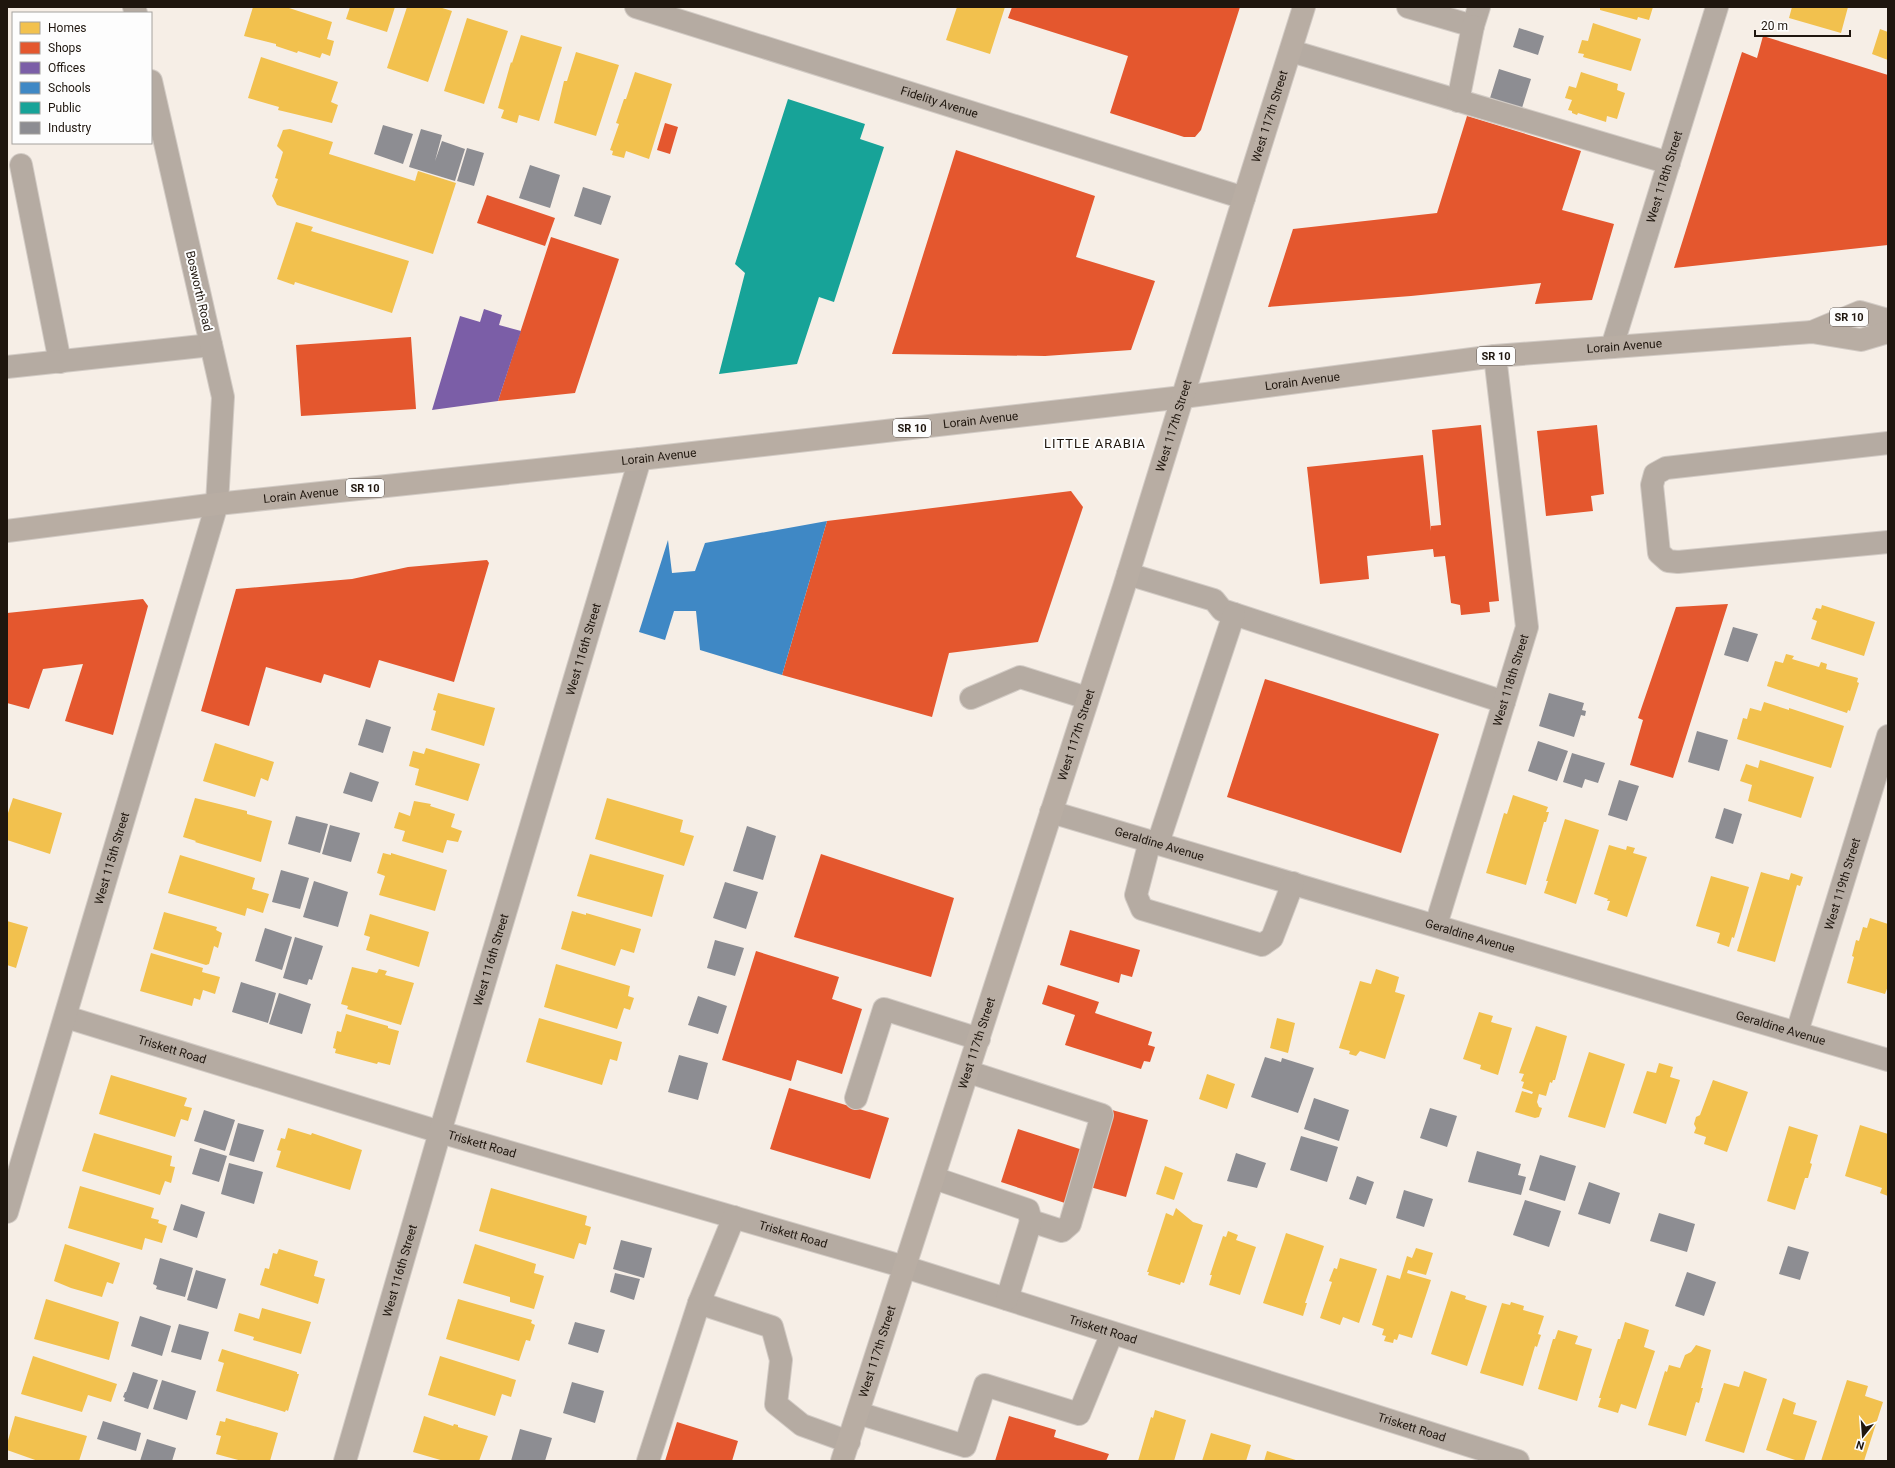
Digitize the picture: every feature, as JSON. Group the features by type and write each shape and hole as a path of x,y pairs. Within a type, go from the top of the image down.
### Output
{"main road":[{"name":"West 117th Street","path":"845,1452 980,1038 1087,698 1126,580 1304,7"},
{"name":"Lorain Avenue","path":"1812,332 1860,312 1888,320"},
{"name":"Lorain Avenue","path":"7,531 217,504 640,459 1183,397 1495,356 1812,332 1861,340 1888,332"}],"street":[{"name":"Fidelity Avenue","path":"636,7 1244,198"},
{"path":"1408,7 1476,16 1458,101"},
{"name":"West 118th Street","path":"1612,346 1717,7"},
{"path":"1290,51 1669,163"},
{"name":"Bosworth Road","path":"152,85 223,396 217,504"},
{"path":"21,165 60,362"},
{"path":"7,367 211,345"},
{"name":"West 118th Street","path":"1436,925 1527,627 1495,356"},
{"path":"1888,443 1666,468 1655,474 1652,485 1659,553 1668,561 1678,562 1888,542"},
{"name":"West 116th Street","path":"345,1461 440,1132 640,459"},
{"name":"West 115th Street","path":"7,1212 217,504"},
{"path":"1126,580 1211,614 1228,612 1504,702"},
{"path":"1228,612 1136,895 1142,909 1262,945 1272,938 1293,883"},
{"path":"971,698 1020,677 1087,698"},
{"name":"West 119th Street","path":"1797,1032 1888,736"},
{"name":"Geraldine Avenue","path":"1051,812 1888,1060"},
{"path":"856,1098 884,1010 980,1038"},
{"name":"Triskett Road","path":"66,1017 440,1132 905,1267 1518,1461"},
{"path":"969,1072 1102,1115 1070,1224 1062,1231 1031,1221"},
{"path":"934,1178 1028,1210 1031,1221 1007,1299"},
{"path":"648,1461 699,1303 734,1217"},
{"path":"699,1303 772,1327 781,1360 776,1404 802,1425 845,1452"},
{"path":"858,1412 965,1446 985,1385 1079,1414 1112,1332"}],"building: Homes":[{"path":"253,7 286,7 332,22 327,39 334,41 330,56 322,53 320,58 298,51 297,53 276,46 276,44 244,36"},
{"path":"350,7 395,7 387,32 346,19"},
{"path":"407,7 439,7 452,11 428,82 387,68"},
{"path":"957,7 1005,7 990,54 946,40"},
{"path":"1600,7 1653,7 1649,20 1638,17 1637,20 1600,10"},
{"path":"1792,7 1848,7 1841,33 1789,18"},
{"path":"467,18 508,31 484,104 444,91"},
{"path":"1593,23 1641,39 1631,71 1583,57 1584,54 1578,53 1582,40 1588,41"},
{"path":"1880,29 1888,32 1888,60 1872,54"},
{"path":"521,35 562,47 539,121 519,115 517,123 501,118 504,110 498,108 511,62 512,63"},
{"path":"576,52 619,65 596,136 554,123 564,81 567,81"},
{"path":"261,57 338,82 331,102 338,105 332,123 278,110 279,107 248,98"},
{"path":"635,72 672,84 649,159 626,151 624,158 612,155 613,151 610,150 619,124 616,123"},
{"path":"1581,72 1618,84 1617,90 1625,93 1617,119 1607,116 1606,122 1578,113 1577,115 1568,110 1572,100 1565,98 1569,86 1576,88"},
{"path":"290,129 333,142 329,154 415,181 418,171 456,183 433,254 277,205 272,196 278,179 275,178 283,152 277,146 283,130"},
{"path":"296,222 313,227 311,231 409,261 392,313 295,282 294,285 277,279"},
{"path":"1822,605 1875,622 1864,656 1811,639 1817,621 1812,619 1816,608 1821,609"},
{"path":"1786,654 1794,656 1792,659 1819,667 1821,662 1827,664 1826,669 1858,678 1857,682 1859,683 1850,711 1848,710 1847,713 1767,686 1775,661 1783,663"},
{"path":"438,693 495,708 484,746 431,730 436,711 433,710"},
{"path":"1764,702 1789,710 1789,708 1844,726 1831,768 1737,739 1743,718 1747,719 1750,708 1761,711"},
{"path":"215,743 274,762 268,781 261,778 255,797 203,781"},
{"path":"426,748 480,764 468,801 415,785 419,769 409,766 413,751 424,754"},
{"path":"1760,760 1814,777 1801,818 1748,801 1752,785 1740,781 1746,764 1758,768"},
{"path":"1513,795 1548,807 1546,812 1549,812 1546,822 1544,822 1526,885 1486,873 1504,813 1507,814"},
{"path":"13,798 62,813 50,854 7,840 7,816"},
{"path":"195,798 247,811 247,814 272,821 261,862 183,837"},
{"path":"607,798 683,820 680,832 694,836 684,866 595,839"},
{"path":"414,801 431,804 430,806 455,814 451,827 462,831 458,842 447,840 443,853 402,841 405,831 394,828 399,812 410,816"},
{"path":"1565,819 1599,830 1576,904 1544,893 1548,881 1546,881"},
{"path":"1609,845 1626,850 1627,846 1635,848 1633,853 1647,857 1627,917 1607,910 1610,901 1607,901 1608,899 1594,894"},
{"path":"383,853 391,855 391,853 447,870 435,911 379,895 385,876 377,873"},
{"path":"590,854 664,875 652,917 577,896"},
{"path":"180,855 255,878 252,889 269,894 263,913 247,908 245,916 168,893"},
{"path":"1761,872 1789,880 1791,873 1803,877 1800,886 1797,885 1775,962 1737,951"},
{"path":"1711,876 1749,887 1734,938 1732,937 1729,947 1717,943 1720,933 1696,926"},
{"path":"572,911 586,915 586,913 641,929 634,953 621,949 615,966 561,949"},
{"path":"164,912 217,927 216,930 222,933 218,948 214,946 209,964 206,965 153,949"},
{"path":"370,914 429,932 419,967 366,950 370,937 364,935"},
{"path":"1870,918 1888,924 1888,986 1885,994 1847,983 1854,957 1852,956 1856,940 1859,941 1863,927 1867,928"},
{"path":"7,921 28,927 16,968 7,965"},
{"path":"151,953 203,968 202,972 220,977 215,994 203,990 200,1000 194,998 192,1006 140,991"},
{"path":"556,964 630,986 628,996 634,998 630,1010 624,1008 617,1029 544,1007"},
{"path":"352,967 377,973 379,969 387,971 385,975 414,983 401,1025 347,1009 348,1006 341,1004"},
{"path":"1376,969 1399,977 1395,992 1405,995 1385,1059 1360,1051 1356,1056 1349,1054 1350,1051 1339,1048 1360,981 1371,984"},
{"path":"1479,1012 1493,1016 1491,1022 1512,1028 1498,1075 1480,1069 1481,1065 1463,1059"},
{"path":"346,1014 388,1026 388,1028 399,1031 390,1065 378,1062 377,1064 335,1053 336,1049 333,1048 337,1031 341,1032"},
{"path":"539,1018 622,1042 617,1061 610,1059 602,1085 526,1062"},
{"path":"1277,1018 1295,1023 1288,1053 1270,1048"},
{"path":"1536,1026 1567,1036 1555,1080 1553,1080 1552,1083 1550,1082 1546,1096 1539,1094 1537,1102 1539,1107 1542,1108 1539,1117 1535,1118 1515,1112 1522,1091 1532,1094 1533,1092 1522,1088 1524,1082 1521,1081 1524,1074 1519,1073"},
{"path":"1589,1052 1625,1064 1605,1128 1568,1117"},
{"path":"1659,1063 1673,1067 1670,1077 1680,1080 1666,1124 1633,1113 1647,1071 1656,1073"},
{"path":"1207,1074 1235,1084 1227,1109 1199,1099"},
{"path":"111,1075 187,1098 184,1106 192,1108 188,1121 181,1119 175,1137 99,1114"},
{"path":"1713,1080 1748,1092 1727,1152 1704,1144 1706,1137 1694,1133 1696,1128 1694,1124 1696,1117 1700,1115"},
{"path":"1860,1125 1888,1134 1888,1196 1880,1193 1882,1188 1845,1176"},
{"path":"1789,1126 1818,1135 1810,1163 1812,1164 1808,1178 1805,1178 1795,1210 1767,1201"},
{"path":"288,1128 311,1135 312,1133 362,1150 350,1190 276,1167 281,1151 277,1150 281,1138 285,1139"},
{"path":"94,1133 172,1156 170,1166 175,1167 171,1183 165,1181 160,1195 82,1171"},
{"path":"1165,1166 1183,1173 1174,1200 1156,1194"},
{"path":"80,1186 154,1208 151,1218 159,1220 158,1223 167,1226 162,1243 145,1238 142,1250 68,1228"},
{"path":"491,1188 587,1216 585,1225 591,1227 586,1245 579,1243 574,1259 479,1231"},
{"path":"1176,1208 1193,1222 1203,1225 1184,1283 1181,1282 1180,1285 1148,1275 1149,1272 1147,1272 1166,1213 1173,1216"},
{"path":"1228,1231 1238,1235 1236,1240 1256,1247 1240,1295 1209,1285 1212,1275 1210,1275 1223,1236 1226,1237"},
{"path":"1286,1233 1324,1246 1305,1303 1307,1303 1303,1316 1263,1303"},
{"path":"65,1244 120,1263 113,1284 107,1282 102,1297 71,1288 54,1281"},
{"path":"475,1244 536,1264 534,1273 544,1276 534,1309 510,1302 510,1297 463,1283"},
{"path":"1416,1248 1433,1253 1426,1275 1408,1270 1407,1273 1431,1280 1412,1338 1399,1334 1397,1340 1394,1339 1393,1343 1384,1341 1386,1336 1382,1335 1384,1329 1372,1325 1387,1275 1400,1279 1407,1256 1412,1258"},
{"path":"279,1249 318,1261 314,1276 325,1279 318,1304 260,1285 265,1268 269,1269 273,1253 277,1254"},
{"path":"1340,1258 1377,1269 1359,1323 1343,1317 1340,1325 1320,1318 1332,1282 1329,1281 1334,1268 1337,1269"},
{"path":"1451,1291 1466,1296 1465,1299 1487,1306 1467,1366 1431,1354"},
{"path":"46,1299 119,1322 109,1360 34,1339"},
{"path":"458,1299 532,1320 531,1323 535,1325 530,1341 526,1340 519,1361 446,1339"},
{"path":"1511,1302 1524,1306 1523,1310 1544,1316 1538,1334 1541,1335 1537,1347 1535,1346 1523,1386 1480,1373 1502,1303 1510,1305"},
{"path":"262,1308 311,1322 301,1354 253,1340 254,1337 234,1331 239,1313 259,1319"},
{"path":"1625,1322 1649,1330 1644,1347 1655,1351 1636,1409 1621,1404 1618,1413 1598,1407 1601,1398 1599,1398"},
{"path":"1558,1330 1578,1336 1575,1344 1592,1349 1577,1401 1538,1389 1553,1339 1555,1339"},
{"path":"1696,1345 1711,1350 1701,1388 1703,1388 1699,1403 1696,1402 1686,1436 1648,1425 1665,1371 1667,1372 1669,1365 1680,1368 1685,1355 1691,1352"},
{"path":"222,1349 297,1372 297,1374 299,1374 288,1411 286,1410 285,1412 216,1391 224,1363 218,1361"},
{"path":"33,1356 117,1384 111,1402 88,1395 82,1412 21,1394"},
{"path":"440,1356 516,1380 511,1397 502,1394 495,1416 428,1395"},
{"path":"1744,1371 1767,1379 1744,1453 1705,1441 1724,1383 1739,1387"},
{"path":"1847,1380 1868,1386 1865,1396 1883,1402 1864,1461 1821,1461"},
{"path":"1783,1398 1796,1403 1793,1414 1817,1421 1804,1461 1798,1461 1766,1450"},
{"path":"1155,1410 1186,1420 1174,1461 1138,1461 1151,1417 1153,1418"},
{"path":"15,1416 87,1436 79,1461 38,1461 7,1450 7,1444"},
{"path":"424,1416 453,1426 454,1424 458,1425 458,1427 488,1436 479,1461 444,1461 413,1452"},
{"path":"226,1418 278,1433 270,1461 242,1461 216,1454 221,1436 216,1435 220,1421 225,1422"},
{"path":"1211,1433 1251,1445 1246,1461 1202,1461"},
{"path":"1267,1451 1299,1461 1264,1461"}],"building: Shops":[{"path":"1012,7 1240,7 1201,130 1195,137 1184,137 1110,113 1128,56 1008,18"},
{"path":"1763,36 1888,75 1888,245 1674,268 1742,52 1757,58"},
{"path":"1467,116 1581,151 1562,210 1614,224 1592,300 1535,304 1541,283 1411,296 1268,307 1293,229 1437,213"},
{"path":"665,123 678,127 670,154 657,150"},
{"path":"956,150 1095,196 1076,257 1155,281 1131,350 1045,356 892,354"},
{"path":"487,195 555,218 545,246 477,223"},
{"path":"551,237 619,259 575,393 498,401"},
{"path":"411,337 416,409 301,416 296,345"},
{"path":"1481,425 1499,601 1489,602 1490,612 1461,615 1460,605 1451,603 1445,556 1434,557 1433,549 1367,556 1369,579 1320,584 1307,467 1423,455 1431,531 1431,526 1441,525 1432,430"},
{"path":"1597,425 1604,494 1591,496 1593,511 1546,516 1537,431"},
{"path":"1071,491 1083,507 1038,642 949,653 932,717 782,675 827,521"},
{"path":"487,560 489,563 454,682 379,660 370,688 324,674 321,683 266,667 249,726 201,711 236,589 352,579 408,567"},
{"path":"143,599 148,606 113,735 65,721 83,664 43,669 29,709 7,703 7,613"},
{"path":"1728,604 1673,778 1630,765 1643,720 1638,718 1676,607"},
{"path":"1265,679 1439,734 1401,853 1227,797"},
{"path":"821,854 954,898 931,977 794,937"},
{"path":"1070,930 1140,950 1132,977 1121,974 1119,983 1060,965"},
{"path":"756,951 839,977 832,999 862,1009 842,1074 797,1060 791,1081 722,1060"},
{"path":"1048,985 1099,1002 1095,1013 1152,1032 1148,1045 1155,1047 1150,1062 1144,1061 1141,1069 1065,1045 1075,1015 1042,1004"},
{"path":"789,1088 889,1118 870,1179 770,1149"},
{"path":"1112,1110 1148,1120 1126,1197 1090,1187"},
{"path":"1018,1129 1089,1152 1071,1205 1001,1182"},
{"path":"1009,1416 1056,1430 1054,1437 1109,1454 1106,1461 995,1461"},
{"path":"677,1422 738,1441 732,1461 665,1461"}],"building: Offices":[{"path":"484,309 502,315 499,325 521,331 498,401 432,410 460,316 480,322"}],"building: Schools":[{"path":"827,521 782,675 700,650 696,611 674,611 665,640 639,632 668,540 672,573 695,571 705,543"}],"building: Public":[{"path":"788,99 865,124 860,139 884,147 834,302 819,297 797,364 719,374 745,273 735,264"}],"building: Industry":[{"path":"1519,28 1544,36 1538,55 1513,47"},
{"path":"1499,69 1531,79 1522,108 1490,98"},
{"path":"383,125 413,134 403,164 374,154"},
{"path":"421,129 442,135 435,161 442,141 465,149 455,181 409,167"},
{"path":"467,148 484,153 474,186 457,181"},
{"path":"530,165 560,175 550,208 519,198"},
{"path":"583,187 611,196 601,225 574,216"},
{"path":"1733,627 1758,634 1748,662 1724,655"},
{"path":"1549,693 1584,703 1582,710 1586,711 1585,716 1581,715 1574,737 1539,726"},
{"path":"366,719 391,727 383,753 358,745"},
{"path":"1697,731 1728,740 1719,771 1688,762"},
{"path":"1538,741 1568,751 1557,781 1528,771"},
{"path":"1572,753 1605,763 1598,783 1585,779 1582,788 1563,782"},
{"path":"350,772 379,782 372,802 343,793"},
{"path":"1619,780 1639,786 1627,821 1608,815"},
{"path":"1724,808 1742,814 1733,844 1715,838"},
{"path":"296,816 328,824 320,853 288,844"},
{"path":"330,825 360,833 351,862 322,854"},
{"path":"747,826 776,836 763,880 733,871"},
{"path":"281,870 309,878 300,909 272,902"},
{"path":"314,881 348,892 338,927 303,917"},
{"path":"725,882 758,892 746,929 713,918"},
{"path":"265,928 292,937 282,970 255,961"},
{"path":"295,937 323,946 312,980 309,979 307,985 283,978"},
{"path":"715,940 744,948 735,976 707,968"},
{"path":"241,982 276,993 268,1023 232,1012"},
{"path":"279,993 311,1004 302,1034 269,1024"},
{"path":"698,996 727,1006 718,1034 688,1025"},
{"path":"679,1055 708,1063 698,1100 668,1092"},
{"path":"1265,1057 1281,1062 1282,1058 1314,1068 1298,1113 1251,1097"},
{"path":"1314,1098 1349,1110 1339,1141 1304,1129"},
{"path":"1430,1108 1457,1116 1447,1147 1420,1138"},
{"path":"204,1110 235,1120 225,1151 194,1141"},
{"path":"238,1123 264,1130 254,1162 229,1155"},
{"path":"1301,1136 1338,1147 1327,1182 1290,1170"},
{"path":"200,1148 227,1156 219,1182 192,1174"},
{"path":"1477,1151 1521,1164 1518,1175 1526,1177 1521,1195 1468,1182"},
{"path":"1236,1153 1266,1163 1257,1188 1227,1181"},
{"path":"1540,1155 1576,1166 1565,1201 1529,1190"},
{"path":"229,1163 263,1172 254,1204 221,1194"},
{"path":"1357,1176 1374,1182 1366,1205 1349,1199"},
{"path":"1589,1182 1620,1193 1610,1224 1578,1214"},
{"path":"1404,1190 1433,1199 1424,1227 1396,1218"},
{"path":"1525,1200 1561,1211 1549,1247 1513,1235"},
{"path":"181,1204 205,1212 197,1238 173,1230"},
{"path":"1659,1213 1695,1224 1687,1252 1650,1241"},
{"path":"621,1240 652,1248 644,1278 613,1269"},
{"path":"1788,1246 1809,1252 1800,1280 1779,1274"},
{"path":"160,1258 193,1268 185,1297 156,1289 157,1286 153,1284"},
{"path":"196,1270 226,1279 217,1309 187,1300"},
{"path":"1687,1272 1716,1282 1704,1316 1675,1306"},
{"path":"615,1273 640,1279 634,1300 610,1292"},
{"path":"140,1316 171,1326 162,1356 131,1346"},
{"path":"575,1322 605,1330 598,1353 568,1344"},
{"path":"179,1324 209,1332 201,1360 171,1352"},
{"path":"133,1372 158,1380 148,1409 124,1401 125,1398 123,1397"},
{"path":"162,1380 196,1391 187,1420 153,1409"},
{"path":"572,1382 604,1391 595,1423 563,1413"},
{"path":"103,1421 141,1433 136,1451 97,1439"},
{"path":"520,1429 552,1438 545,1461 511,1461"},
{"path":"147,1439 176,1448 172,1461 140,1461"}],"district":[{"name":"LITTLE ARABIA","path":"1095,443"}]}
